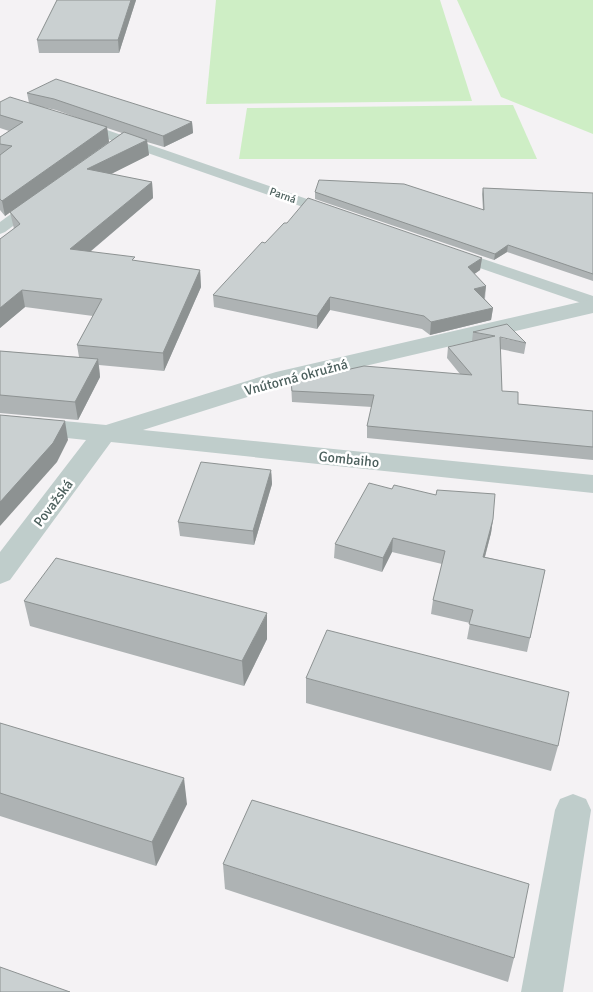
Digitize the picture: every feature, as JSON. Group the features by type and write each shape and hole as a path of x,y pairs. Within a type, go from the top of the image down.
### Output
{"street":[{"name":"Vnútorná okružná","path":"0,423 105,433 285,377 593,306"},
{"name":"Gombaiho","path":"105,433 593,484"},
{"name":"Považská","path":"0,573 105,433"},
{"path":"542,992 574,810"}],"lane":[{"name":"Parná","path":"67,120 348,218"},
{"path":"107,151 123,140"},
{"path":"0,228 46,195"},
{"path":"442,250 593,302"}],"green space":[{"path":"216,0 440,0 472,101 206,104"},
{"path":"457,0 593,0 593,134 501,97"},
{"path":"513,105 537,159 239,159 247,108"}],"building":[{"path":"57,0 131,0 118,40 37,40"},
{"path":"56,79 192,122 163,136 54,99 27,93"},
{"path":"10,97 107,127 2,201 0,199 0,155 12,146 0,144 0,137 23,122 0,115 0,102"},
{"path":"124,132 147,140 87,169 152,182 70,249 135,257 132,260 200,270 163,353 77,345 102,299 22,290 0,308 0,239 20,224 10,212"},
{"path":"319,180 404,184 484,210 483,188 593,193 593,274 508,245 495,254 315,192"},
{"path":"308,198 482,258 468,267 486,286 474,289 493,308 431,322 424,316 330,297 317,316 213,295 262,242 265,243 284,223 287,223"},
{"path":"507,324 526,343 500,337 502,391 518,392 518,404 593,411 593,447 367,426 374,395 292,391 291,382 364,366 472,375 448,347 495,336 473,332"},
{"path":"0,351 98,359 75,402 0,395"},
{"path":"0,415 65,421 53,443 0,502"},
{"path":"201,462 271,470 253,531 178,522"},
{"path":"369,483 392,489 394,485 436,495 437,490 495,494 493,519 483,557 545,570 530,638 469,624 473,610 433,600 445,551 393,538 383,558 335,544"},
{"path":"56,558 267,613 242,661 24,601"},
{"path":"327,630 569,692 558,746 306,678"},
{"path":"0,723 184,778 152,842 0,793"},
{"path":"252,800 529,884 514,958 223,864"},
{"path":"0,967 70,992 0,992"}]}
